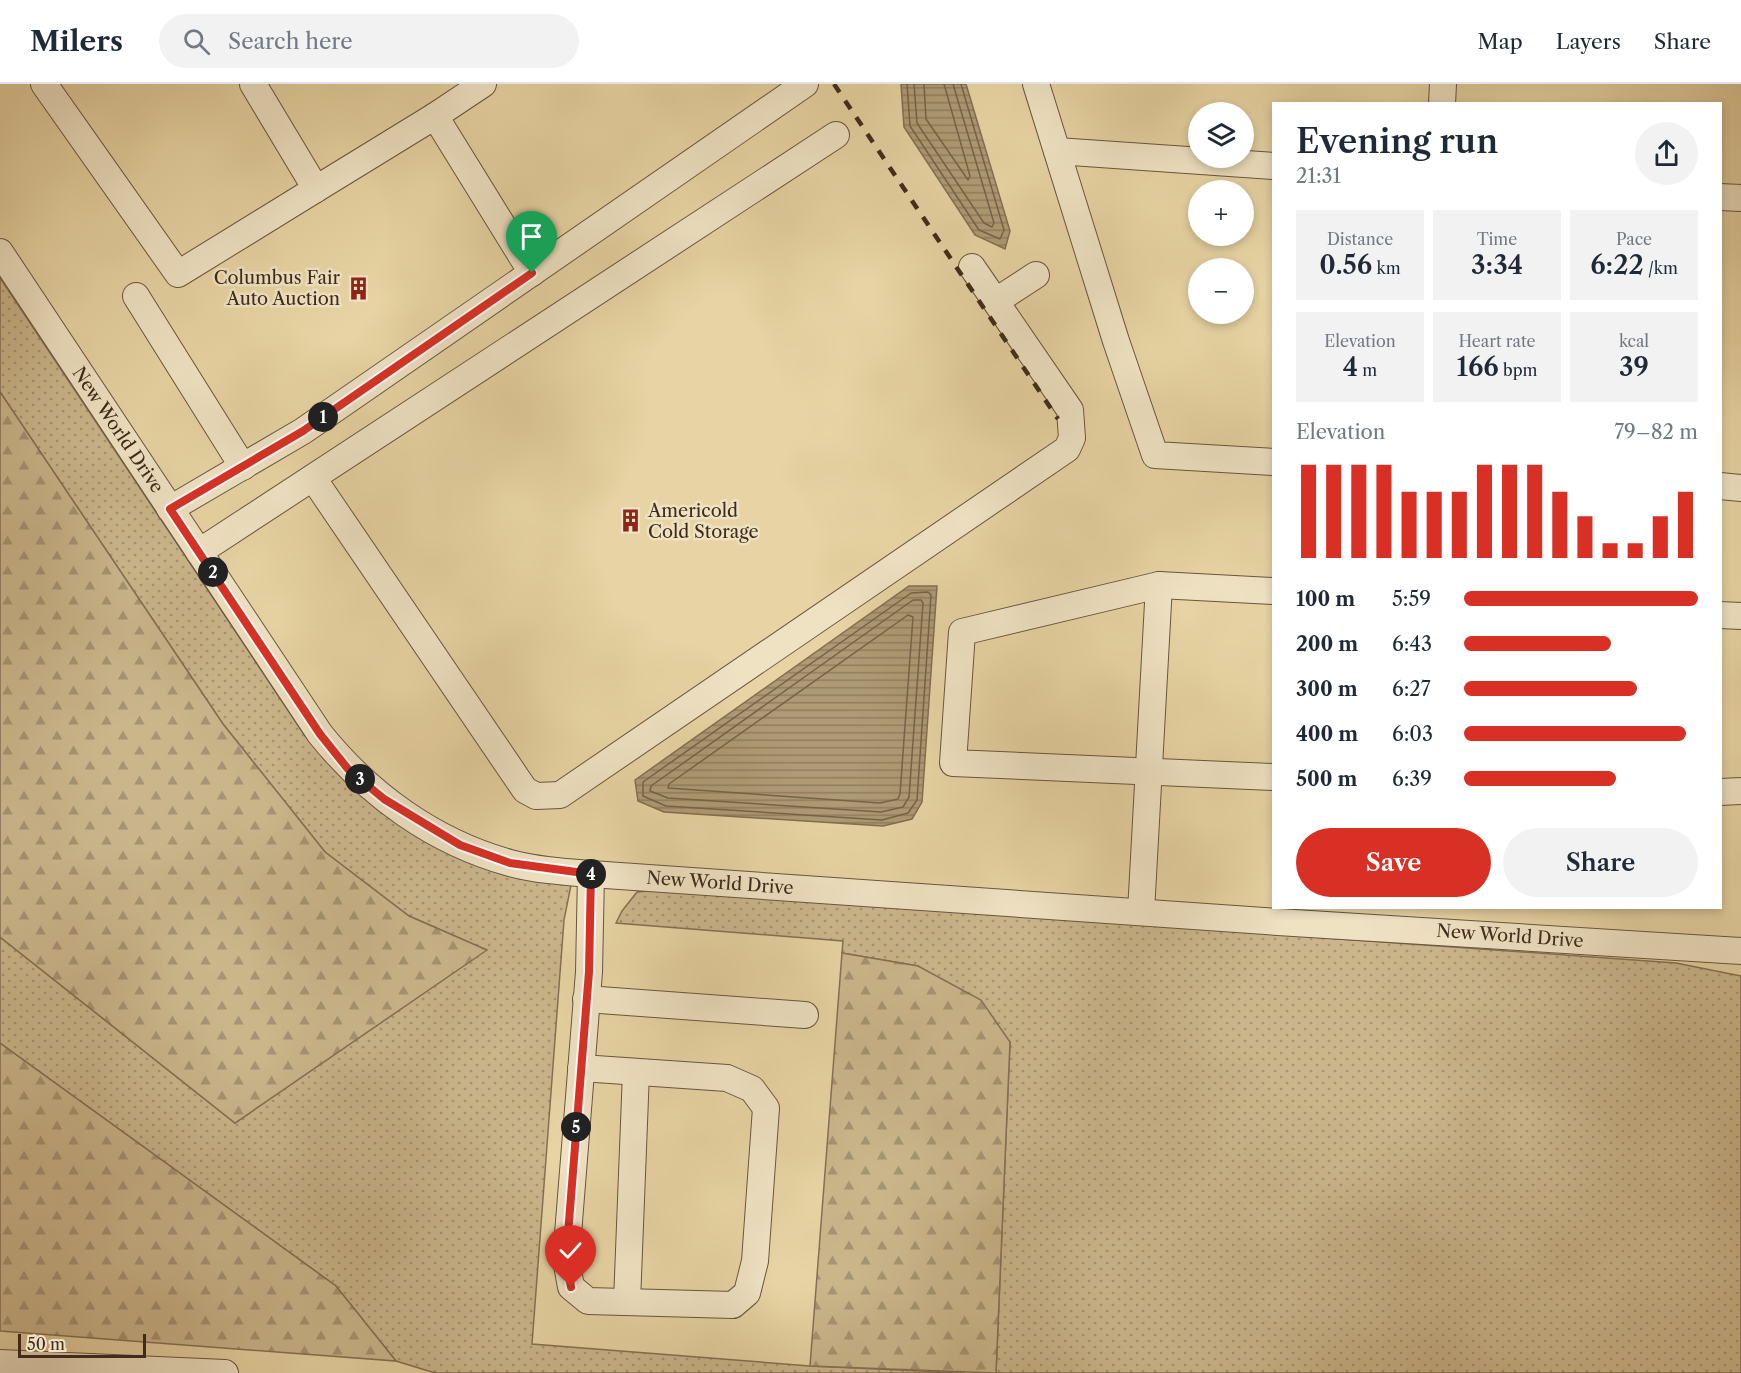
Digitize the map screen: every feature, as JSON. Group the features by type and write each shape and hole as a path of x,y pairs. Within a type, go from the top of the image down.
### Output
{"street":[{"path":"44,84 178,274 483,84"},
{"path":"253,84 316,189"},
{"path":"170,509 303,431 805,84"},
{"path":"1036,84 1116,341 1155,455 1272,462"},
{"path":"1442,102 1443,84"},
{"path":"435,116 532,273"},
{"path":"200,552 836,135"},
{"path":"1057,151 1272,166"},
{"path":"1722,196 1741,198"},
{"name":"New World Drive","path":"0,252 320,734 348,769 384,799 460,845 500,859 552,870 591,874 1741,951"},
{"path":"314,478 525,790 536,796 560,795 1066,449 1072,438 1070,410 972,267"},
{"path":"996,301 1036,275"},
{"path":"136,296 243,466"},
{"path":"1722,486 1741,488"},
{"path":"1141,912 1159,585"},
{"path":"1272,591 1159,585 962,632 953,763 1272,777"},
{"path":"1722,615 1741,616"},
{"path":"1722,792 1741,790"},
{"path":"581,1068 727,1078 752,1089 766,1108 755,1261 747,1293 733,1305 588,1301 571,1287 566,1259 586,999 591,874"},
{"path":"586,999 805,1015"},
{"path":"627,1302 636,1072"},
{"path":"0,1363 225,1373"}],"green space":[{"path":"0,278 305,736 353,786 505,873 571,885 564,920 532,1344 810,1366 965,1373 435,1373 396,1361 336,1286 0,1043 0,937 235,1123 486,950 409,916 325,852 223,724 0,392"},
{"path":"0,392 223,724 325,852 409,916 487,950 235,1123 0,937"},
{"path":"657,890 1676,963 1741,976 1741,1373 996,1373 1010,1042 918,966 842,953 843,941 616,923 637,892"},
{"path":"842,953 918,966 981,1000 1010,1042 996,1373 810,1366"},
{"path":"0,1043 336,1286 396,1361 0,1331"}],"water":[{"path":"901,84 966,84 1010,231 1005,249 975,235 904,127"},
{"path":"909,586 937,586 922,802 912,819 883,826 664,812 638,801 635,780"}],"railway":[{"path":"834,84 1058,419"}],"place":[{"name":"Columbus Fair Auto Auction","path":"358,288"},
{"name":"Americold Cold Storage","path":"630,521"}],"route":[{"path":"532,273 303,431 170,509 320,734 348,769 384,799 426,827 460,845 510,863 591,874 589,972 566,1259 571,1287"}]}
